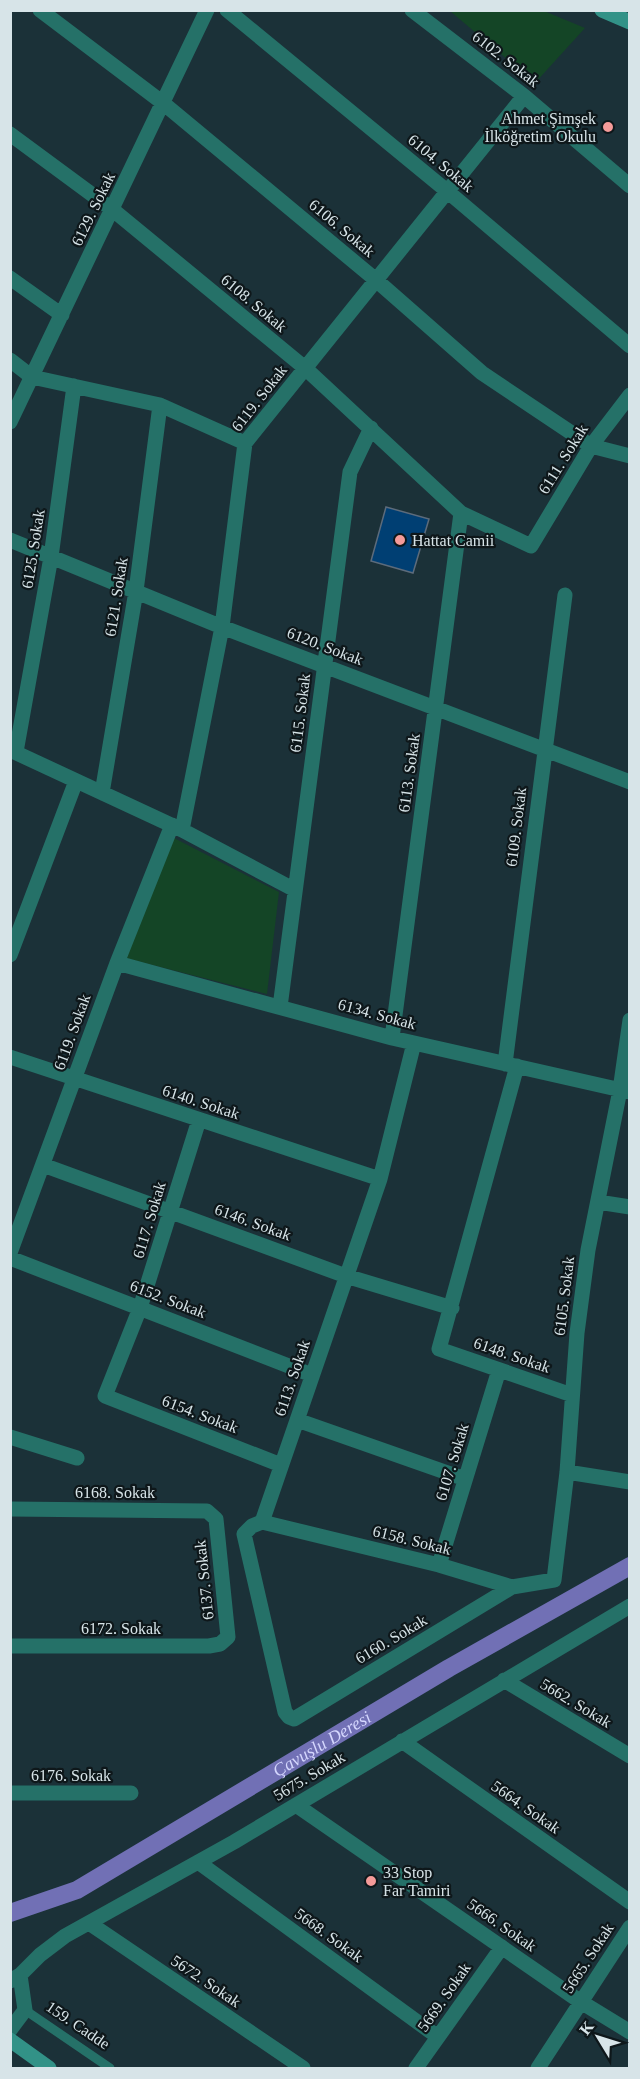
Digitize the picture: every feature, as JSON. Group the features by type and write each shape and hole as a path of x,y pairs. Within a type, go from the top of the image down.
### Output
{"main road":[{"path":"602,10 630,22"},
{"path":"10,2040 49,2068"}],"street":[{"name":"6106. Sokak","path":"40,10 163,103 376,280 482,373 591,446 630,456"},
{"name":"6129. Sokak","path":"10,422 207,10"},
{"name":"6104. Sokak","path":"227,10 447,191 630,346"},
{"name":"6102. Sokak","path":"412,10 524,96 630,186"},
{"name":"6119. Sokak","path":"10,1255 117,963 177,828 222,627 245,443 524,96"},
{"name":"6108. Sokak","path":"10,134 113,210 305,368 462,513 531,546"},
{"path":"10,278 62,315"},
{"path":"10,360 33,377 160,405 245,443"},
{"name":"6125. Sokak","path":"13,751 51,557 74,386"},
{"name":"6111. Sokak","path":"531,546 591,446 630,395"},
{"name":"6121. Sokak","path":"102,793 135,591 160,405"},
{"name":"6115. Sokak","path":"280,1007 350,472 371,428"},
{"name":"6113. Sokak","path":"392,1038 462,513"},
{"name":"6120. Sokak","path":"10,540 222,627 630,782"},
{"name":"6109. Sokak","path":"439,1349 452,1308 511,1065 544,749 565,596"},
{"path":"13,751 177,828 295,890"},
{"path":"10,955 76,781"},
{"name":"6134. Sokak","path":"117,963 392,1038 625,1091"},
{"name":"6105. Sokak","path":"554,1580 567,1472 580,1312 588,1250 625,1091 630,1020"},
{"name":"6113. Sokak","path":"288,1717 244,1534 252,1526 262,1522 380,1179 414,1043"},
{"name":"6140. Sokak","path":"10,1057 380,1179"},
{"name":"6117. Sokak","path":"105,1396 140,1308 199,1120"},
{"name":"6146. Sokak","path":"43,1165 346,1276 452,1308"},
{"path":"598,1202 630,1207"},
{"name":"6152. Sokak","path":"10,1255 312,1375"},
{"name":"6148. Sokak","path":"439,1349 573,1395"},
{"name":"6107. Sokak","path":"439,1565 499,1370"},
{"name":"6154. Sokak","path":"105,1396 281,1465"},
{"path":"297,1420 465,1479"},
{"path":"10,1437 77,1458"},
{"path":"567,1472 630,1482"},
{"name":"6168. Sokak","path":"10,1509 207,1511 216,1519"},
{"name":"6137. Sokak","path":"216,1519 228,1637"},
{"name":"6158. Sokak","path":"262,1522 439,1565 512,1587 554,1580"},
{"name":"6160. Sokak","path":"288,1717 294,1719 512,1587"},
{"name":"5675. Sokak","path":"15,1978 65,1936 296,1805 630,1606"},
{"name":"6172. Sokak","path":"10,1646 209,1646 220,1644 228,1637"},
{"name":"5662. Sokak","path":"504,1680 630,1756"},
{"name":"5664. Sokak","path":"402,1741 630,1902"},
{"name":"6176. Sokak","path":"10,1793 131,1793"},
{"name":"5666. Sokak","path":"296,1805 581,2002 630,2032"},
{"name":"5668. Sokak","path":"198,1862 438,2037"},
{"name":"5672. Sokak","path":"89,1923 303,2068"},
{"name":"5665. Sokak","path":"538,2068 630,1927"},
{"name":"5669. Sokak","path":"416,2068 501,1947"},
{"path":"10,2030 25,2010 15,1978"}],"lane":[{"name":"159. Cadde","path":"25,2010 110,2068"}],"green space":[{"path":"450,11 544,11 585,28 535,83"},
{"path":"174,838 279,892 267,994 125,958"}],"building":[{"name":"Hattat Camii","path":"386,507 429,519 413,573 371,561"}],"waterway":[{"name":"Çavuşlu Deresi","path":"10,1913 77,1890 449,1668 630,1566"}],"place":[{"name":"Ahmet Şimşek İlköğretim Okulu","path":"608,127"},
{"name":"Hattat Camii","path":"400,540"},
{"name":"33 Stop Far Tamiri","path":"371,1881"}]}
